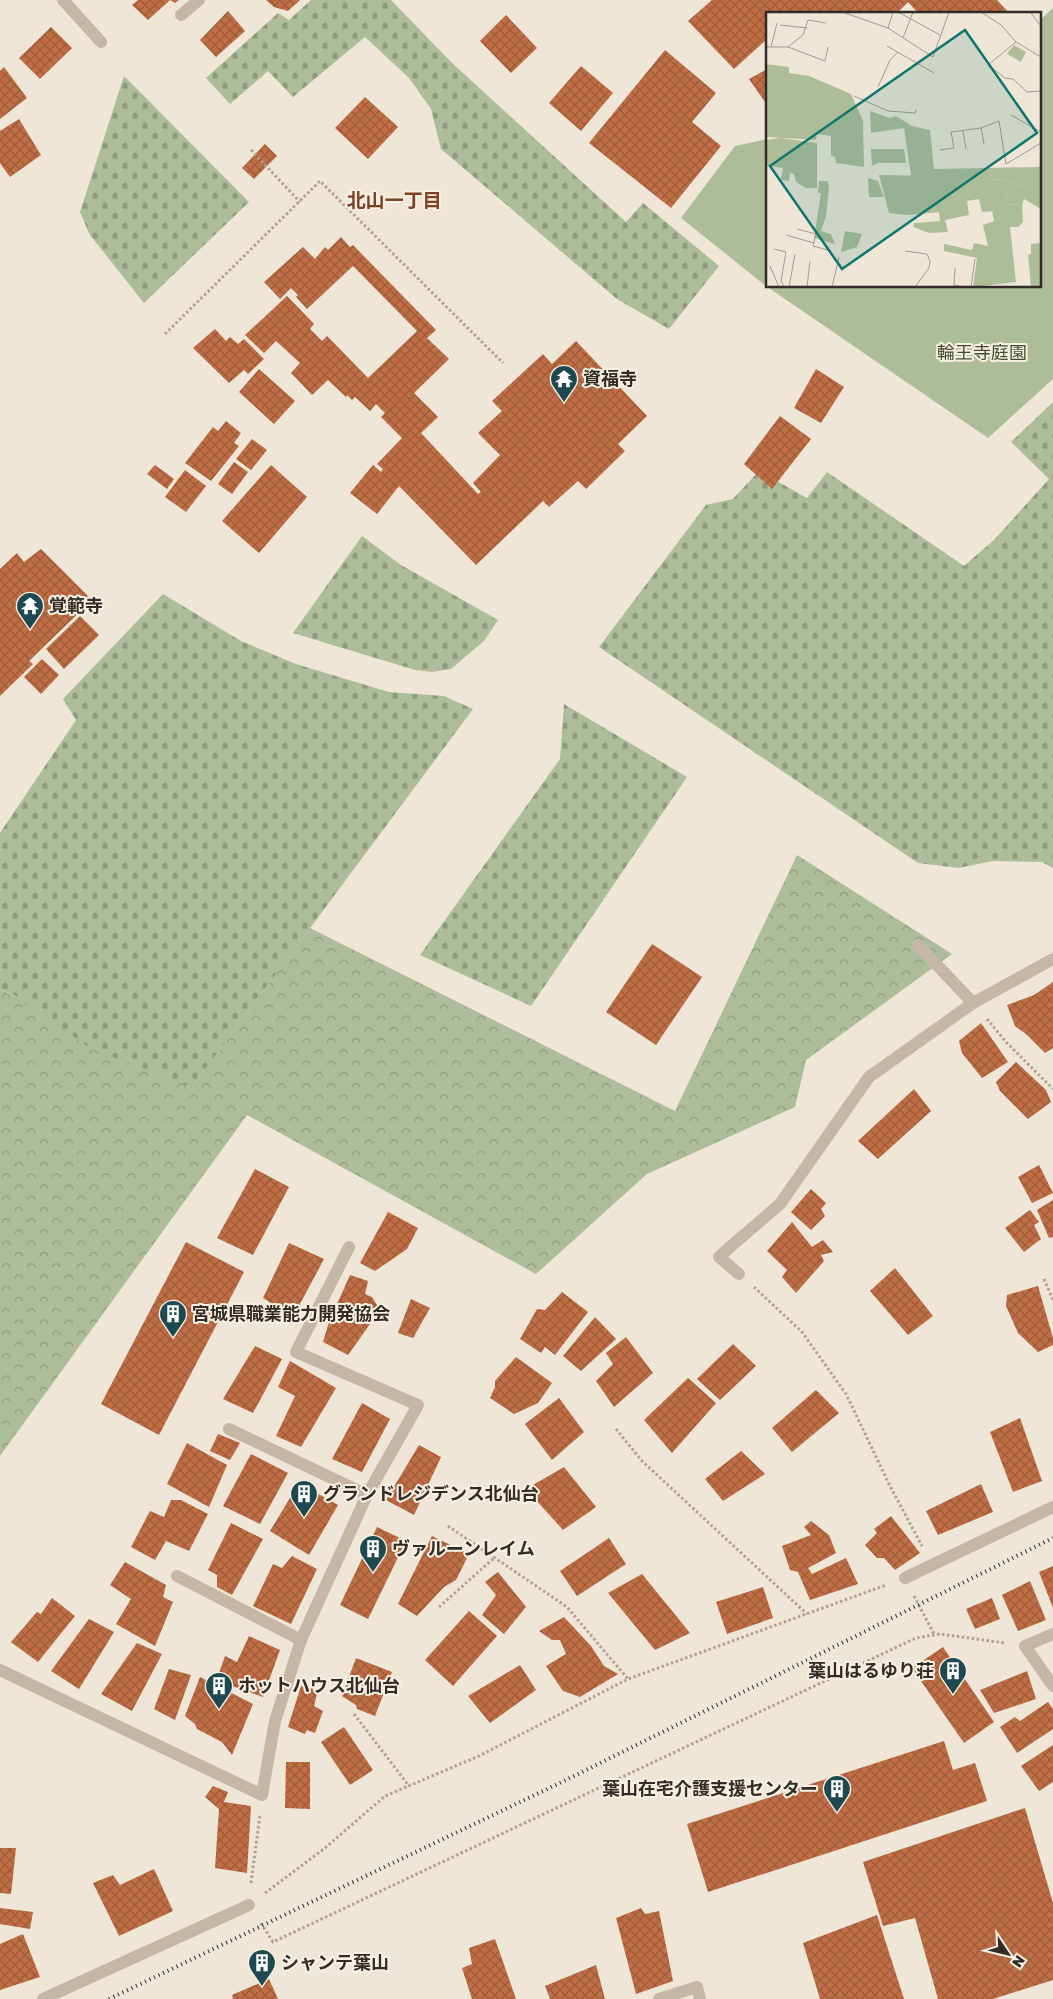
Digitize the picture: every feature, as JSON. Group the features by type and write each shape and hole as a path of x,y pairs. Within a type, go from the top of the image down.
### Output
{"street":[{"path":"63,0 101,42"},
{"path":"181,15 199,0"},
{"path":"918,945 973,1003"},
{"path":"739,1274 719,1257 780,1204 869,1077 973,1003 1053,959"},
{"path":"0,1670 262,1795 275,1721 301,1640 367,1494 418,1405 296,1352 349,1247"},
{"path":"229,1429 367,1494"},
{"path":"905,1578 1053,1507"},
{"path":"177,1576 301,1640"},
{"path":"1053,1634 1025,1646 1053,1686"},
{"path":"43,1999 249,1905"},
{"path":"659,1999 697,1987 700,1999"}],"path":[{"path":"251,150 300,202"},
{"path":"165,334 320,181 503,363"},
{"path":"973,1003 1006,1042 1053,1089"},
{"path":"739,1274 802,1332 844,1390 890,1486 931,1564"},
{"path":"1044,1279 1053,1300"},
{"path":"616,1429 642,1460 807,1614"},
{"path":"448,1526 567,1607 628,1679"},
{"path":"439,1607 494,1558"},
{"path":"249,1905 325,1848 380,1799 479,1756 628,1679 905,1578 934,1634"},
{"path":"274,1942 916,1638 934,1634 1025,1646"},
{"path":"354,1714 409,1786"},
{"path":"249,1905 262,1795"}],"green space":[{"path":"311,0 391,0 452,63 626,222 643,203 719,266 669,329 617,299 441,149 431,109 409,78 365,37 293,97 268,71 230,104 206,78 278,13 289,20"},
{"name":"輪王寺庭園","path":"1053,8 1053,379 988,438 769,288 1040,288 1040,20"},
{"path":"124,76 249,202 144,303 90,235 80,212"},
{"name":"輪王寺庭園","path":"766,139 766,286 681,218 735,146"},
{"path":"1053,402 1053,868 1042,862 992,861 959,868 918,863 599,647 706,505 733,499 759,471 807,498 827,472 964,566 994,540 1049,479 1011,442"},
{"path":"362,536 401,565 498,620 484,641 451,669 432,672 415,670 293,633"},
{"path":"163,594 241,641 296,664 389,692 444,696 473,709 192,1087 90,1048 15,996 0,989 0,833 76,720 63,699"},
{"path":"564,704 687,777 531,1006 420,955 560,759"},
{"path":"797,855 952,954 806,1060 795,1107 647,1174 536,1274 247,1115 0,1456 0,989 192,1087 310,928 675,1111"}],"building":[{"path":"138,0 170,0 148,20 132,5"},
{"path":"266,0 300,0 288,11 274,7"},
{"path":"712,0 997,0 1008,12 917,12 908,2 898,12 766,12 766,40 734,69 688,21"},
{"path":"228,11 245,31 216,57 200,40"},
{"path":"506,15 537,48 511,73 480,41"},
{"path":"51,27 72,48 40,79 19,58"},
{"path":"665,50 716,93 692,122 721,146 671,208 589,143"},
{"path":"581,66 613,93 581,131 549,103"},
{"path":"4,67 27,98 0,119 0,71"},
{"path":"766,70 766,104 749,79"},
{"path":"365,97 398,127 368,159 335,128"},
{"path":"19,119 41,155 10,177 0,163 0,131"},
{"path":"265,144 277,156 254,179 242,168"},
{"name":"資福寺","path":"341,237 350,247 353,245 436,330 427,338 449,359 414,393 438,417 421,433 478,494 481,492 473,483 500,455 478,433 502,411 492,401 543,354 552,364 576,341 647,416 618,444 625,451 586,489 578,481 549,507 543,501 476,565 399,486 377,514 350,493 373,465 381,472 383,469 377,464 402,438 381,417 385,413 376,404 370,411 355,397 352,400 347,395 346,397 328,380 312,395 291,373 300,363 276,341 264,353 245,335 287,296 314,324 310,329 322,341 327,336 368,378 417,331 353,266 307,309 291,288 280,299 264,282 303,247 315,259 325,247 328,250"},
{"path":"215,329 226,341 230,337 238,344 244,339 264,359 248,374 244,370 229,383 193,348"},
{"path":"259,369 295,401 274,424 239,392"},
{"path":"816,369 844,387 821,423 794,408"},
{"path":"780,416 811,439 772,489 744,464"},
{"path":"226,421 241,433 234,443 239,446 211,481 185,463 213,427 218,431"},
{"path":"252,439 267,450 251,470 236,459"},
{"path":"234,462 248,472 232,494 218,484"},
{"path":"155,465 174,479 167,489 147,474"},
{"path":"271,465 307,497 259,553 222,521"},
{"path":"185,470 206,486 186,512 165,497"},
{"name":"覚範寺","path":"41,549 92,600 29,661 33,664 0,696 0,569 17,553 24,562"},
{"path":"80,616 99,635 64,669 46,649"},
{"path":"42,659 59,675 41,694 24,677"},
{"path":"652,944 702,977 656,1045 606,1012"},
{"path":"1053,982 1053,1048 1045,1053 1015,1026 1007,1005 1034,995"},
{"path":"981,1023 1008,1062 982,1078 962,1053 959,1041"},
{"path":"1016,1062 1046,1090 1051,1102 1028,1119 1000,1091 996,1082"},
{"path":"914,1089 931,1111 878,1159 858,1141"},
{"path":"1039,1165 1053,1193 1032,1203 1018,1177"},
{"path":"255,1169 289,1187 253,1255 217,1238"},
{"path":"811,1189 826,1203 821,1209 825,1216 811,1230 791,1212"},
{"path":"1053,1200 1053,1237 1049,1238 1037,1210"},
{"path":"1030,1210 1039,1222 1034,1225 1041,1239 1024,1252 1005,1228"},
{"path":"388,1212 418,1228 407,1249 375,1271 360,1263"},
{"path":"792,1222 812,1247 823,1240 833,1252 821,1255 824,1261 796,1293 782,1277 787,1270 767,1251"},
{"name":"宮城県職業能力開発協会","path":"186,1242 244,1272 159,1435 101,1404"},
{"path":"289,1243 324,1259 293,1317 263,1298"},
{"path":"895,1268 933,1316 908,1335 870,1291"},
{"path":"350,1275 368,1281 365,1294 372,1297 380,1310 348,1355 323,1342 329,1322"},
{"path":"1038,1286 1053,1338 1053,1345 1038,1352 1018,1333 1006,1306 1007,1295"},
{"path":"562,1292 588,1312 555,1355 545,1347 541,1353 520,1339 537,1309 545,1310"},
{"path":"411,1299 430,1308 413,1338 398,1333"},
{"path":"595,1317 616,1339 581,1371 563,1356"},
{"path":"626,1337 653,1373 614,1407 596,1381 613,1364 606,1353"},
{"path":"733,1344 756,1366 720,1400 697,1379"},
{"path":"255,1346 282,1359 253,1413 223,1399"},
{"path":"516,1357 552,1383 538,1403 514,1414 490,1398 495,1387 495,1381"},
{"path":"290,1361 336,1388 301,1447 276,1436 295,1396 278,1387"},
{"path":"688,1378 716,1403 672,1453 644,1420"},
{"path":"816,1390 839,1413 792,1452 772,1428"},
{"path":"559,1398 584,1432 552,1460 525,1424"},
{"path":"362,1403 390,1419 362,1472 332,1459"},
{"path":"1020,1418 1042,1481 1013,1492 990,1432"},
{"path":"218,1434 240,1443 230,1460 210,1451"},
{"path":"187,1443 227,1465 209,1507 167,1484"},
{"path":"419,1445 441,1457 414,1515 386,1500"},
{"path":"741,1451 765,1474 723,1501 705,1479"},
{"path":"251,1454 288,1473 260,1524 223,1506"},
{"path":"564,1467 596,1507 563,1530 526,1489"},
{"name":"グランドレジデンス北仙台","path":"299,1483 338,1505 309,1555 270,1531"},
{"path":"981,1484 993,1512 938,1535 926,1511"},
{"path":"171,1500 181,1500 208,1514 189,1551 166,1541 155,1560 131,1547 150,1511 164,1517"},
{"path":"891,1516 920,1553 895,1570 884,1558 877,1558 865,1545 877,1533 874,1529"},
{"path":"811,1521 829,1535 836,1553 808,1568 812,1574 846,1558 858,1584 810,1600 798,1572 790,1570 782,1546 811,1535 804,1527"},
{"path":"231,1523 263,1539 232,1595 217,1587 217,1575 208,1570"},
{"name":"ヴァルーンレイム","path":"377,1527 406,1541 368,1619 340,1605"},
{"path":"432,1536 469,1554 456,1580 444,1587 417,1616 398,1604"},
{"path":"609,1538 626,1564 577,1596 560,1571"},
{"path":"292,1556 317,1569 291,1624 253,1606 273,1564 282,1568"},
{"path":"125,1562 166,1585 163,1597 173,1602 155,1646 116,1624 131,1599 110,1585"},
{"path":"1053,1566 1053,1608 1039,1572"},
{"path":"498,1572 526,1607 504,1634 482,1615 496,1595 485,1582"},
{"path":"642,1574 690,1633 655,1650 608,1593"},
{"path":"1030,1581 1046,1620 1018,1631 1002,1595"},
{"path":"763,1587 773,1618 727,1634 716,1602"},
{"path":"52,1598 75,1616 38,1662 11,1642 37,1612 41,1614"},
{"path":"992,1598 1000,1619 975,1629 966,1609"},
{"path":"469,1611 497,1636 453,1686 425,1660"},
{"path":"564,1617 591,1646 604,1666 618,1674 580,1697 563,1691 546,1666 566,1654 560,1640 552,1640 539,1631"},
{"path":"89,1619 114,1632 79,1689 51,1671"},
{"path":"249,1636 280,1650 263,1697 232,1686 218,1676 225,1656 237,1662"},
{"path":"137,1643 162,1654 132,1711 101,1694"},
{"name":"葉山はるゆり荘","path":"943,1647 994,1722 964,1743 912,1668"},
{"path":"356,1658 392,1672 375,1716 357,1709 356,1705 342,1696"},
{"path":"520,1665 536,1690 490,1723 468,1696"},
{"path":"169,1669 191,1675 175,1720 154,1709"},
{"path":"1027,1671 1036,1699 994,1713 980,1690"},
{"name":"ホットハウス北仙台","path":"200,1677 253,1704 232,1755 222,1742 197,1729 195,1724 185,1716"},
{"path":"301,1686 318,1690 314,1706 323,1711 315,1733 307,1730 305,1734 288,1727"},
{"path":"1048,1702 1053,1709 1053,1729 1017,1753 1000,1727 1015,1717 1020,1721"},
{"path":"344,1727 373,1770 350,1785 321,1742"},
{"name":"葉山在宅介護支援センター","path":"944,1741 953,1770 975,1763 987,1801 708,1892 687,1824"},
{"path":"1053,1745 1053,1782 1039,1791 1021,1766"},
{"path":"286,1762 310,1762 310,1809 285,1808"},
{"path":"213,1786 228,1792 224,1802 251,1806 247,1873 215,1868 219,1809 205,1797"},
{"path":"1025,1808 1053,1903 1053,1980 993,1999 938,1999 915,1918 883,1926 863,1862"},
{"path":"0,1848 16,1848 11,1894 0,1893"},
{"path":"154,1869 173,1911 119,1936 93,1883 113,1875 120,1885"},
{"path":"0,1908 33,1912 30,1929 0,1924"},
{"path":"641,1908 645,1914 659,1911 673,1981 636,1994 616,1918"},
{"path":"877,1915 904,1999 820,1999 803,1943"},
{"path":"23,1934 40,1977 0,1990 0,1944"},
{"path":"495,1939 516,1999 472,1999 462,1968 472,1964 469,1948"},
{"path":"596,1965 605,1999 550,1999 545,1986"},
{"name":"シャンテ葉山","path":"269,1979 278,1999 233,1999 232,1995"}],"railway":[{"path":"109,1999 564,1781 1053,1538"}],"place":[{"name":"資福寺","path":"564,403"},
{"name":"覚範寺","path":"30,630"},
{"name":"宮城県職業能力開発協会","path":"173,1338"},
{"name":"グランドレジデンス北仙台","path":"304,1518"},
{"name":"ヴァルーンレイム","path":"373,1573"},
{"name":"葉山はるゆり荘","path":"953,1695"},
{"name":"ホットハウス北仙台","path":"219,1710"},
{"name":"葉山在宅介護支援センター","path":"837,1813"},
{"name":"シャンテ葉山","path":"262,1987"}],"district":[{"name":"北山一丁目","path":"394,200"}]}
